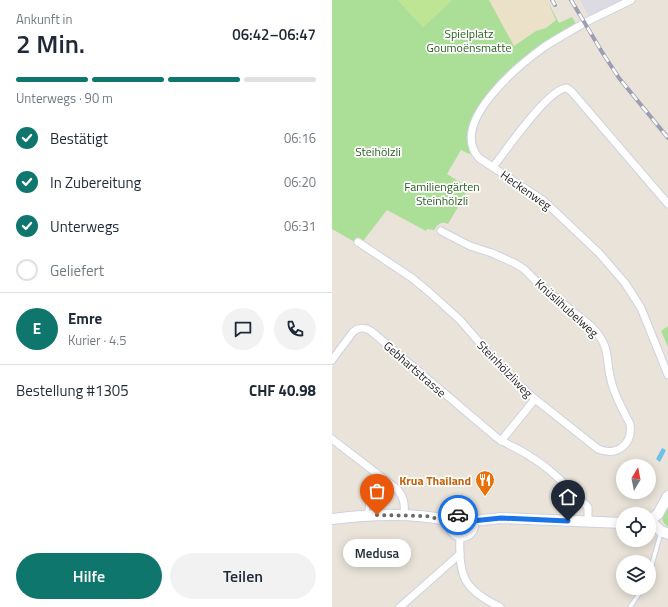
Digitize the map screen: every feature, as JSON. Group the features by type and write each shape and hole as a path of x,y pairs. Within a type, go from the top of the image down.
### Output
{"street":[{"path":"588,22 631,0"},
{"path":"493,167 479,158 471,143 471,133 478,113 494,93 524,62 552,42 581,25"},
{"name":"Heckenweg","path":"667,372 641,308 625,283 599,253 544,201 493,167 534,113 560,89 566,87 572,92 668,204"},
{"name":"Knüslihubelweg","path":"441,231 470,246 503,257 524,269 598,334 606,348 614,393 630,424 629,438 624,445 617,450 612,452 604,452 535,399"},
{"name":"Steinhölzliweg","path":"358,242 412,278 438,300 460,320 505,372 535,399 501,441"},
{"name":"Gebhartstrasse","path":"332,360 353,332 357,329 366,328 501,441"},
{"path":"332,439 394,486 402,495 404,515"},
{"path":"501,441 538,461 573,492 588,507 588,522"},
{"path":"656,516 668,496"},
{"path":"462,514 468,516 472,521 472,531 467,536 460,537 452,531 451,522 455,516 462,514"},
{"path":"332,519 404,515 432,517 451,522"},
{"path":"472,521 501,518 616,523"},
{"path":"656,525 665,532"},
{"path":"460,537 461,570 467,583 480,596 500,607"},
{"path":"400,607 460,554"}],"lane":[{"path":"367,516 368,502 384,478"},
{"path":"656,556 665,532"},
{"path":"630,607 638,595"}],"shaded area":[{"path":"489,0 547,0 557,19 546,28 536,31 514,46"},
{"path":"580,0 623,0 589,17"}],"green space":[{"path":"332,0 398,0 423,27 452,0 489,0 514,46 536,31 546,28 556,20 547,0 559,23 572,17 576,24 546,42 513,68 473,121 474,152 469,154 461,150 447,174 469,188 448,224 442,223 434,230 427,229 426,231 387,210 360,245 332,229"},
{"path":"398,0 452,0 423,27"},
{"path":"668,326 668,347 661,331"},
{"path":"668,504 668,527 663,521 662,516"}],"water":[{"path":"662,448 666,450 660,462 656,459"}],"railway":[{"path":"552,0 555,5"},
{"path":"571,0 619,78 668,138"}],"way so far":[{"path":"377,515 426,516 451,522 455,516 458,515"}],"place":[{"name":"Krua Thailand","path":"485,497"},
{"name":"Medusa","path":"377,515"}],"route":[{"path":"458,515 465,514 472,521 501,518 568,521"}],"park label":[{"name":"Spielplatz Goumoënsmatte","path":"469,40"},
{"name":"Steihölzli","path":"378,151"},
{"name":"Familiengärten Steinhölzli","path":"442,193"}]}
